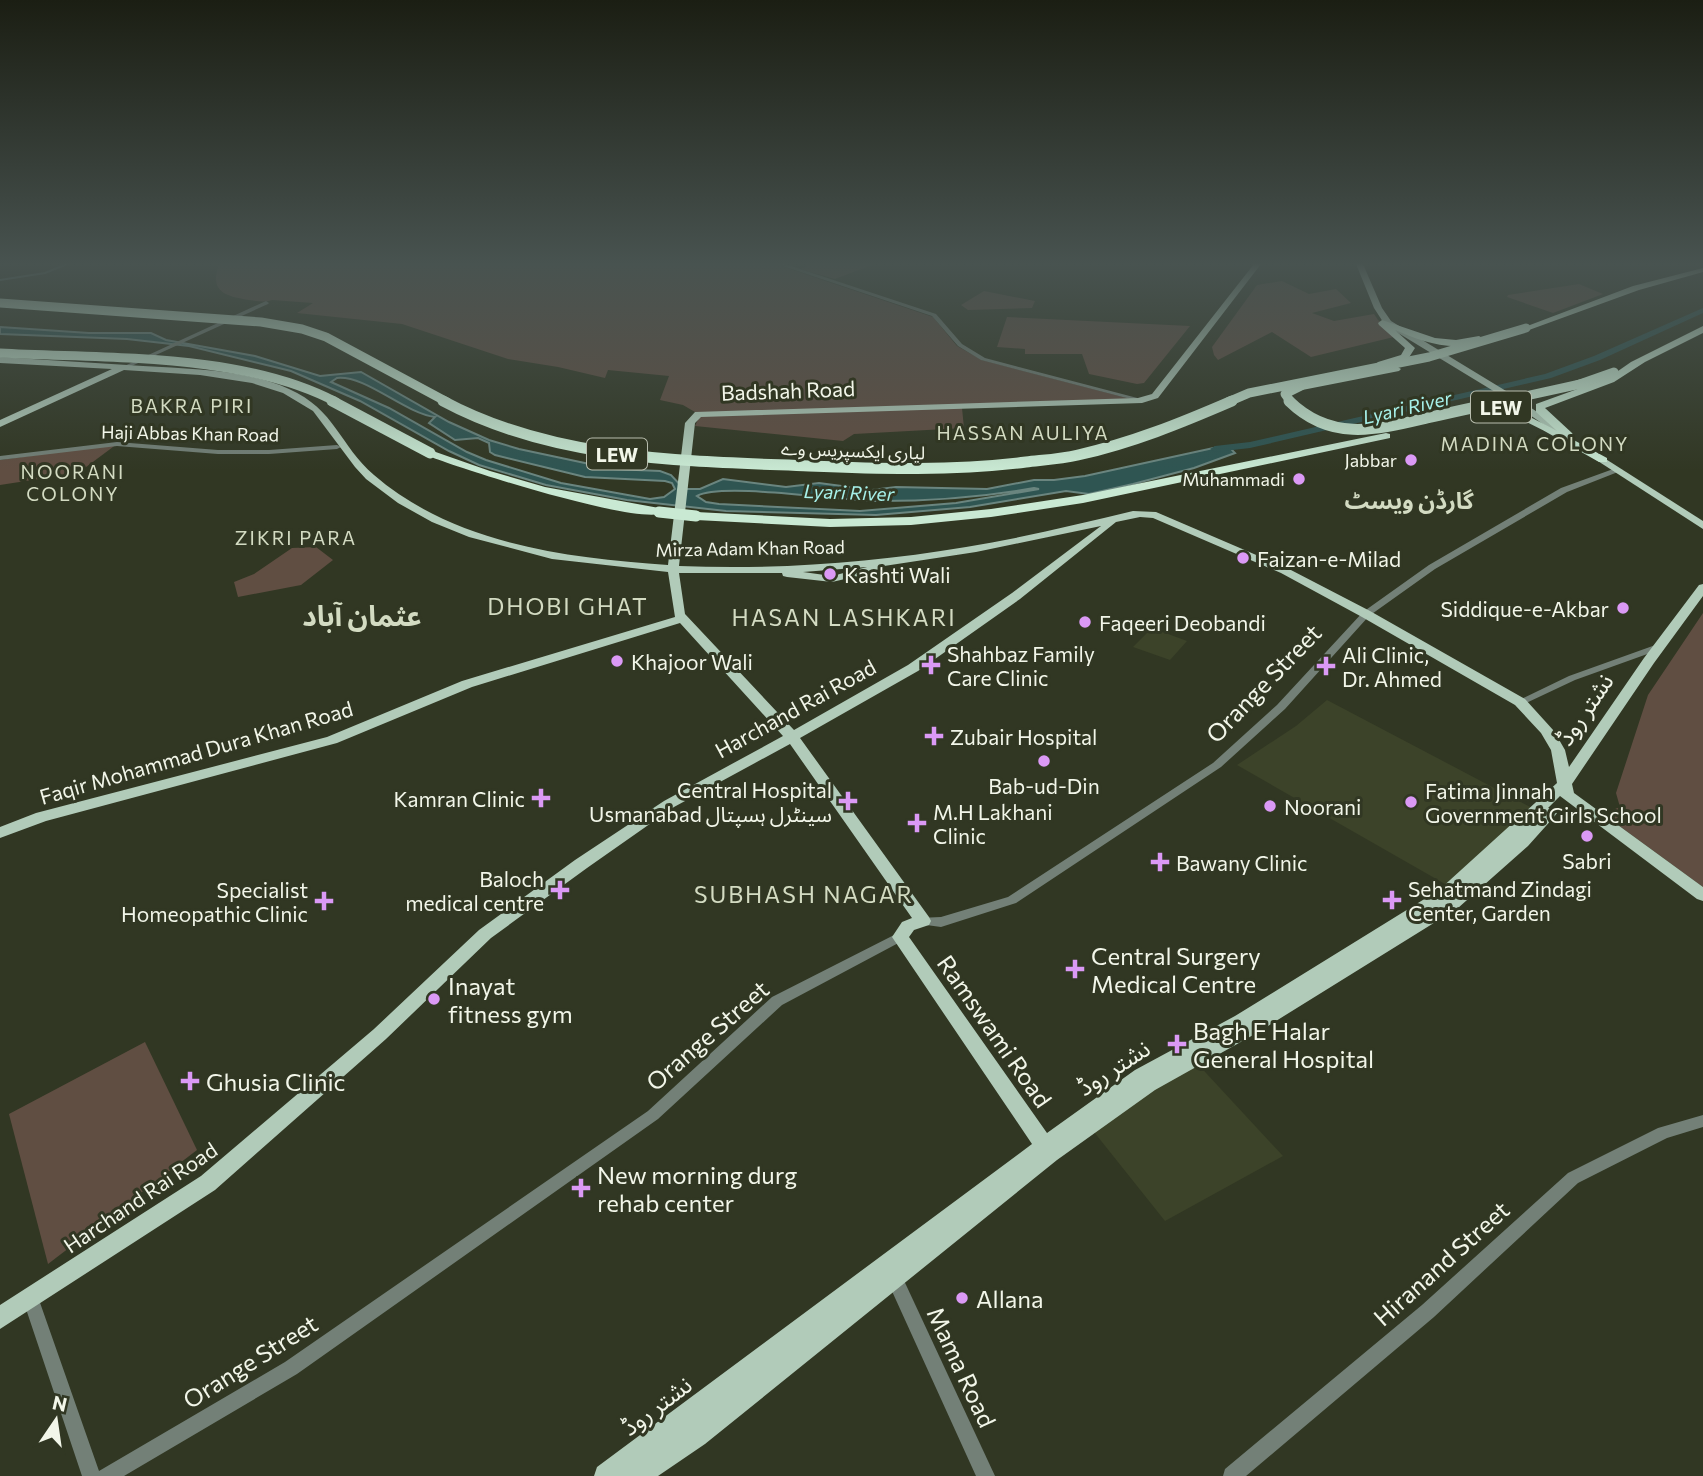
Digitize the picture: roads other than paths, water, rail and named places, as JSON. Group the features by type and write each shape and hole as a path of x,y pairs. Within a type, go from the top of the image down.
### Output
{"highway":[{"name":"لیاری ایکسپریس وے","path":"314,333 488,422 558,443 668,460 902,470 1018,465 1076,456 1124,444 1184,422 1249,393 1326,380 1442,354 1510,333"},
{"name":"LEW","path":"1249,393 1255,389 1405,357 1409,348 1395,333"},
{"path":"1292,388 1411,365 1417,361 1416,351 1396,333"},
{"name":"LEW","path":"1406,333 1451,344 1471,342 1505,333"},
{"name":"LEW","path":"1577,443 1540,410 1540,406 1611,380 1694,333"},
{"name":"LEW","path":"0,353 191,363 268,374 309,388 401,439 478,471 571,497 696,516 840,523 981,515 1083,499 1451,421 1585,383 1642,360"},
{"name":"LEW","path":"1326,380 1292,388 1285,394 1286,401 1332,426 1351,431 1370,431 1585,383"},
{"name":"LEW","path":"1344,444 1378,433 1479,410 1495,410 1528,419 1603,460"},
{"path":"1332,426 1351,432 1378,433"}],"main road":[{"path":"1142,400 1155,396 1204,333"},
{"path":"1400,333 1442,356 1703,526"},
{"name":"Mirza Adam Khan Road","path":"0,360 231,376 286,391 321,412 359,468 401,501 464,530 555,555 673,571"},
{"path":"0,424 120,369"},
{"name":"Mirza Adam Khan Road","path":"120,369 214,378 270,389 291,397 314,412 353,471 400,508 446,530 495,547 544,559 673,571 778,573 811,578 843,578 876,569 1053,539 1136,512 1156,515 1285,571 1366,614"},
{"name":"Badshah Road","path":"680,617 673,571 690,423 698,415 1142,400"},
{"name":"Harchand Rai Road","path":"0,1318 208,1183 380,1034 485,934 669,804 792,737 954,642 1115,519"},
{"name":"نشتر روڈ","path":"1566,790 1661,646 1703,588"},
{"name":"نشتر روڈ","path":"606,1476 1142,1076 1241,1021 1445,894 1566,790 1658,656 1703,599"},
{"path":"1366,614 1520,702 1547,731 1558,750 1566,790 1703,895"},
{"path":"680,617 792,737 923,921"},
{"name":"Faqir Mohammad Dura Khan Road","path":"0,830 332,740 467,684 680,617"},
{"name":"Orange Street","path":"900,937 908,926 923,921"},
{"name":"Ramswami Road","path":"900,937 1047,1149"},
{"name":"نشتر روڈ","path":"637,1476 696,1435 894,1278 1047,1149"}],"street":[{"path":"120,369 200,333"},
{"path":"949,333 960,345 983,359 1142,400"},
{"name":"Haji Abbas Khan Road","path":"0,458 117,444 218,452 269,452 337,447"},
{"name":"Orange Street","path":"923,921 942,922 1012,900 1217,765 1281,707 1366,614 1432,567 1552,497 1619,470"},
{"path":"1520,702 1572,678 1661,646"},
{"name":"Orange Street","path":"106,1476 291,1368 653,1115 777,1002 900,937"},
{"name":"Hiranand Street","path":"1232,1476 1428,1311 1573,1178 1662,1133 1703,1121"},
{"name":"Mama Road","path":"894,1278 986,1476"},
{"path":"30,1297 91,1476"}],"water":[{"path":"0,333 151,333 166,340 255,356 320,376 361,372 449,422 489,440 613,469 660,471 671,475 684,489 700,489 723,479 786,487 819,483 872,490 896,487 987,489 1034,480 1085,476 1218,447 1229,447 1235,453 1194,468 1089,494 1066,491 970,507 876,515 726,511 627,500 546,485 479,465 360,401 291,371 189,346 127,339","holes":["337,378 373,388 411,409 435,417 429,423 455,440 478,438 489,443 490,452 495,455 585,477 665,481 672,483 675,489 664,497 650,499 561,483 486,460 389,408 331,382","1039,489 956,503 860,511 719,504 706,502 697,496 711,492 756,491 898,501"]}],"waterway":[{"name":"Lyari River","path":"1215,449 1250,445 1548,376 1652,333"}],"place":[{"name":"Jabbar","path":"1411,460"},
{"name":"Muhammadi","path":"1299,479"},
{"name":"Faizan-e-Milad","path":"1243,558"},
{"name":"Kashti Wali","path":"830,574"},
{"name":"Siddique-e-Akbar","path":"1623,608"},
{"name":"Faqeeri Deobandi","path":"1085,622"},
{"name":"Khajoor Wali","path":"617,661"},
{"name":"Shahbaz Family Care Clinic","path":"931,665"},
{"name":"Ali Clinic, Dr. Ahmed","path":"1326,666"},
{"name":"Zubair Hospital","path":"934,736"},
{"name":"Bab-ud-Din","path":"1044,761"},
{"name":"Kamran Clinic","path":"541,798"},
{"name":"Central Hospital Usmanabad سینٹرل ہسپتال","path":"848,801"},
{"name":"Fatima Jinnah Government Girls School","path":"1411,802"},
{"name":"Noorani","path":"1270,806"},
{"name":"M.H Lakhani Clinic","path":"917,823"},
{"name":"Sabri","path":"1587,836"},
{"name":"Bawany Clinic","path":"1160,862"},
{"name":"Baloch medical centre","path":"560,890"},
{"name":"Sehatmand Zindagi Center, Garden","path":"1392,900"},
{"name":"Specialist Homeopathic Clinic","path":"324,901"},
{"name":"Central Surgery Medical Centre","path":"1075,969"},
{"name":"Inayat fitness gym","path":"434,999"},
{"name":"Bagh E Halar General Hospital","path":"1177,1044"},
{"name":"Ghusia Clinic","path":"190,1081"},
{"name":"New morning durg rehab center","path":"581,1188"},
{"name":"Allana","path":"962,1298"}],"district":[{"name":"BAKRA PIRI","path":"192,405"},
{"name":"HASSAN AULIYA","path":"1023,432"},
{"name":"MADINA COLONY","path":"1535,443"},
{"name":"NOORANI COLONY","path":"73,482"},
{"name":"گارڈن ویسٹ","path":"1409,500"},
{"name":"ZIKRI PARA","path":"296,537"},
{"name":"DHOBI GHAT","path":"568,606"},
{"name":"عثمان آباد","path":"362,615"},
{"name":"HASAN LASHKARI","path":"844,617"},
{"name":"SUBHASH NAGAR","path":"804,894"}]}
